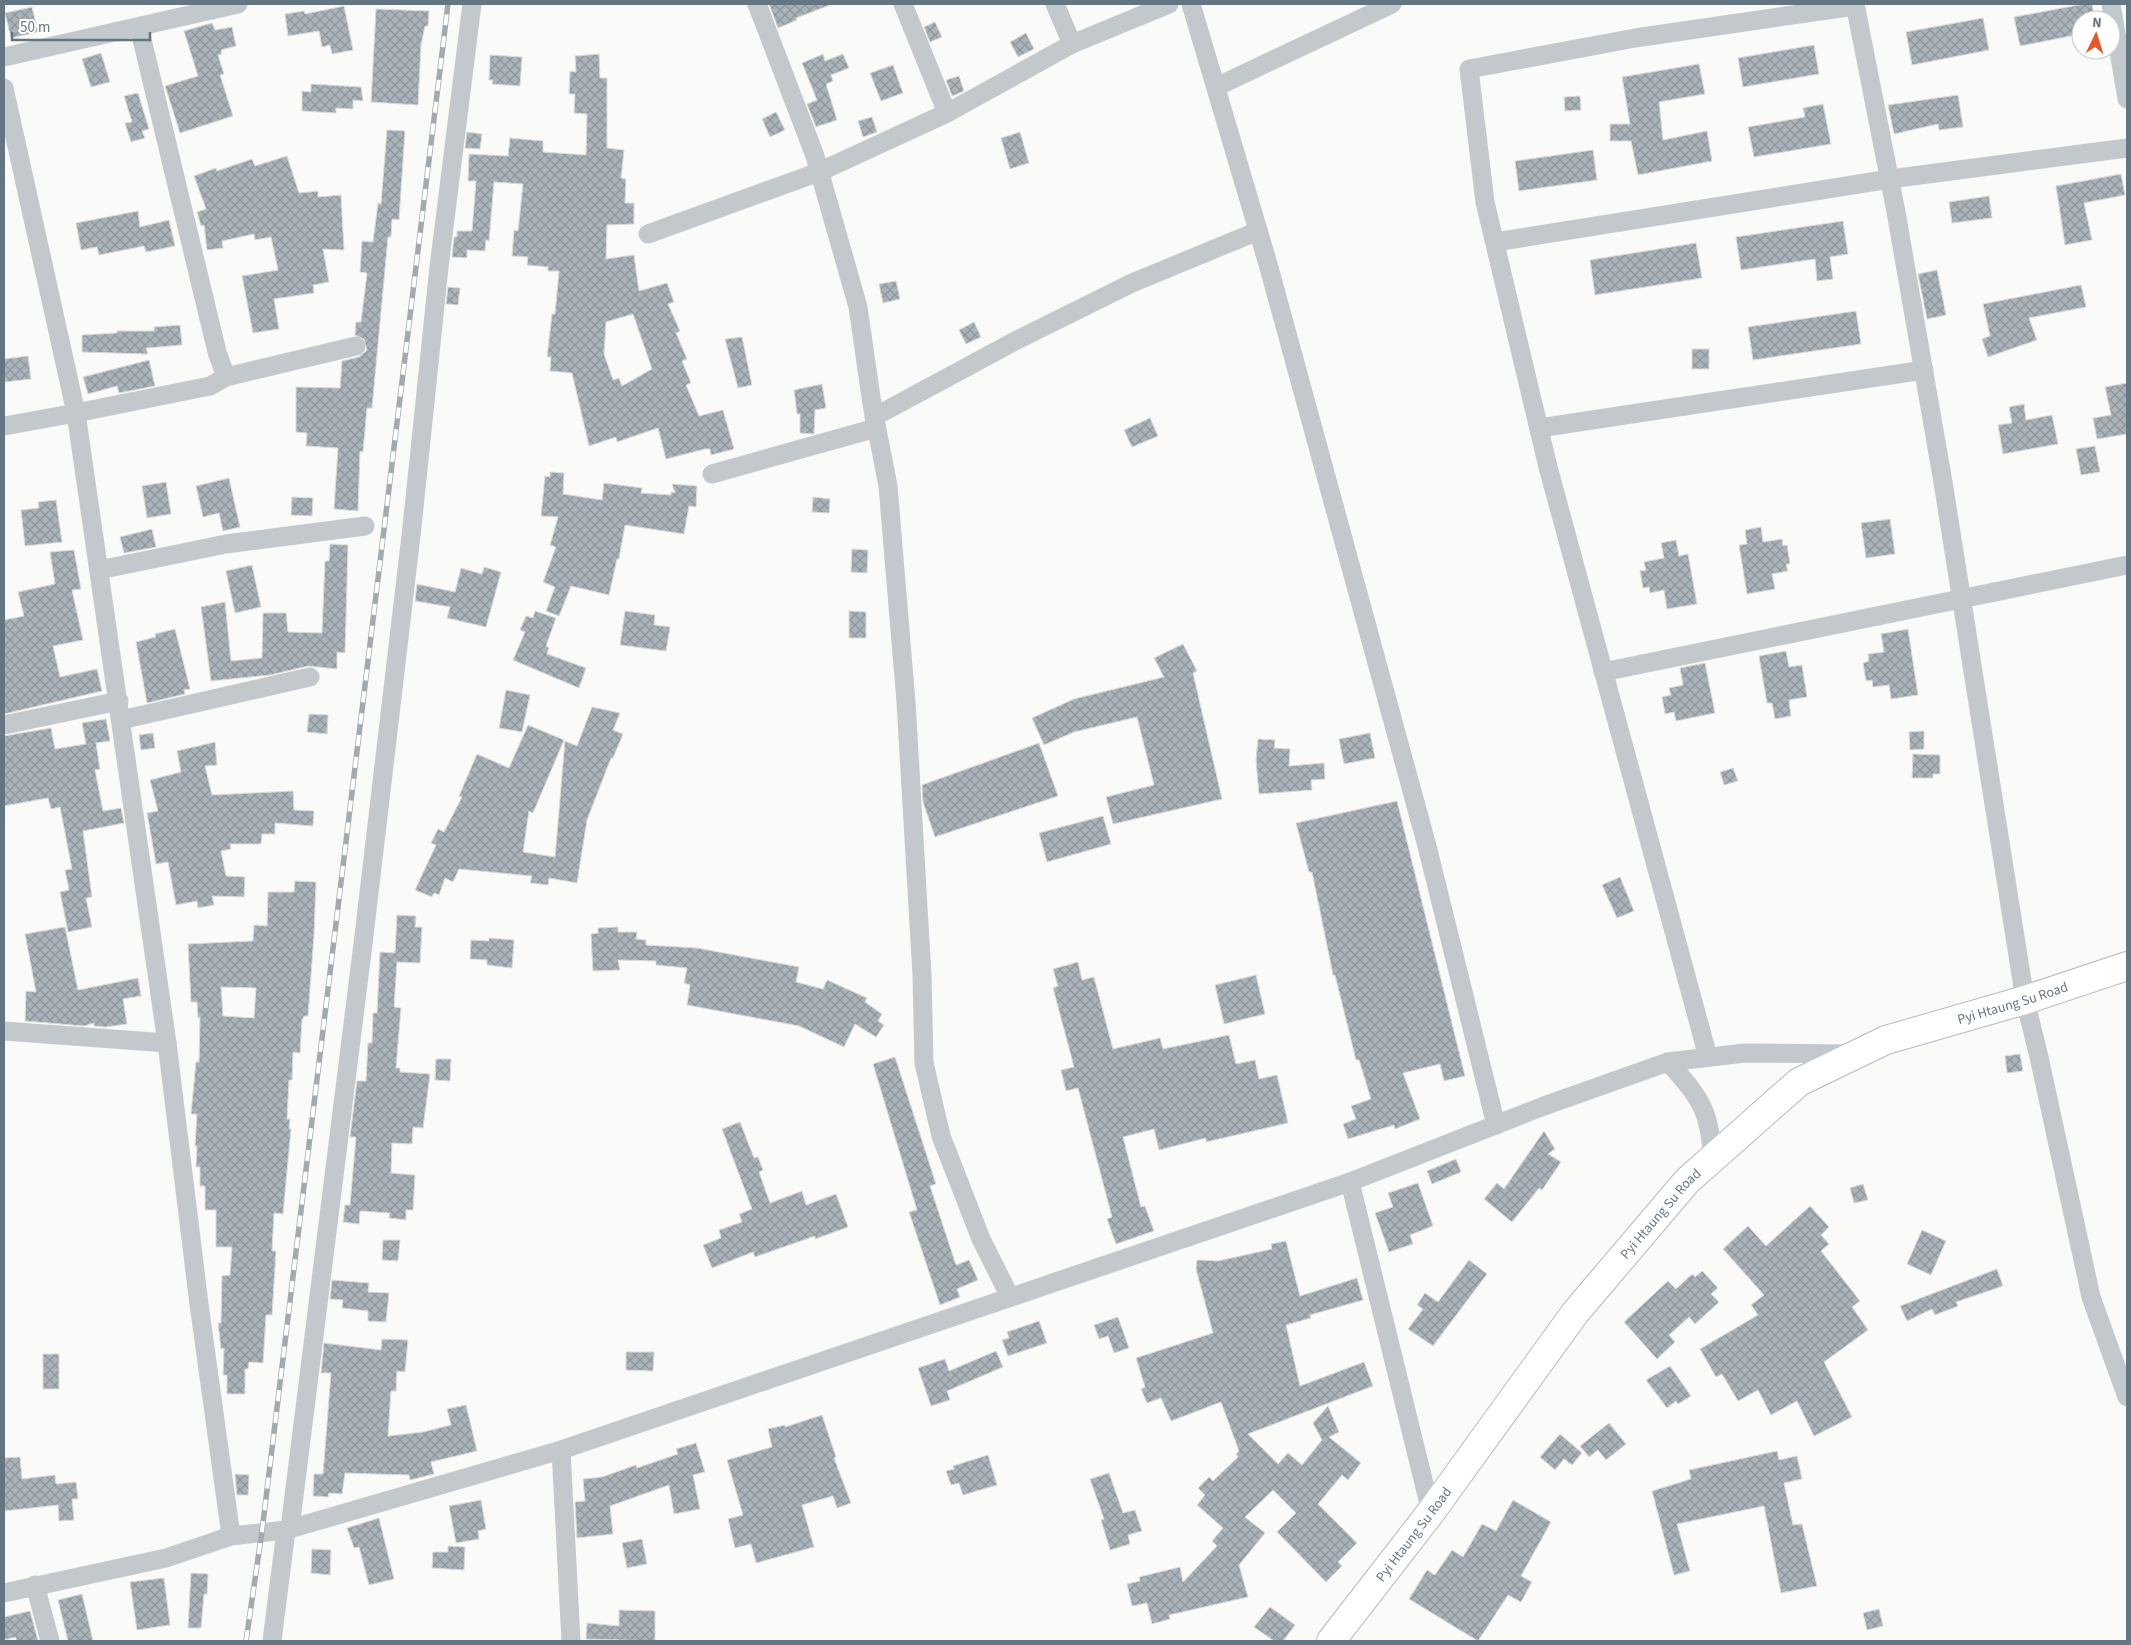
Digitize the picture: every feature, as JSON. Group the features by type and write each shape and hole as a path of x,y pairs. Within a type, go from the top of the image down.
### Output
{"highway":[{"name":"Pyi Htaung Su Road","path":"1331,1641 1430,1512 1575,1314 1687,1181 1799,1082 1886,1040 2025,1000 2127,966"}],"street":[{"path":"4,58 238,4"},
{"path":"272,1641 363,944 412,527 439,267 472,4"},
{"path":"757,4 819,172 858,307 875,422 888,486 906,702 922,976 924,1063 941,1136 981,1239 1010,1297"},
{"path":"903,4 947,113"},
{"path":"1055,4 1072,44"},
{"path":"648,234 819,172 947,113 1072,44 1169,4"},
{"path":"1191,4 1258,231 1428,846 1496,1125"},
{"path":"1216,86 1392,4"},
{"path":"2111,4 2127,99"},
{"path":"1708,1057 1539,428 1484,202 1469,70 1635,38 1855,5 1890,179 1924,370 2025,1000 2091,1297 2127,1397"},
{"path":"139,26 218,352 226,377"},
{"path":"4,88 76,413 167,1043 200,1314 231,1536"},
{"path":"1495,242 1890,179 2127,148"},
{"path":"712,474 875,422 1015,341 1132,284 1258,231"},
{"path":"4,426 210,386 226,377 356,346"},
{"path":"1539,428 1924,370"},
{"path":"99,570 226,544 365,526"},
{"path":"1604,672 2127,566"},
{"path":"121,720 310,676"},
{"path":"4,725 118,701"},
{"path":"4,1031 167,1043"},
{"path":"4,1593 166,1558 231,1536 288,1529 561,1450 1350,1182 1496,1125 1668,1062 1745,1053 1857,1054"},
{"path":"1668,1062 1693,1090 1706,1113 1712,1158"},
{"path":"1350,1182 1430,1512"},
{"path":"561,1450 571,1641"},
{"path":"35,1585 50,1641"}],"building":[{"path":"769,4 830,5 796,18 797,20 778,28"},
{"path":"2084,4 2092,4 2093,10 2071,10 2071,36 2020,46 2014,17"},
{"path":"344,6 353,50 332,54 330,45 322,47 319,31 288,36 285,14 304,11 305,14"},
{"path":"32,7 38,32 11,38 5,13"},
{"path":"376,9 429,11 428,26 425,26 421,45 418,105 371,102"},
{"path":"1983,18 1989,50 1912,65 1906,32"},
{"path":"935,22 942,37 930,42 924,27"},
{"path":"212,23 215,30 232,27 236,46 221,50 222,54 218,55 224,74 220,75 233,116 180,133 165,86 198,76 184,31"},
{"path":"1026,33 1034,49 1018,57 1010,42"},
{"path":"1814,45 1819,74 1743,87 1738,58"},
{"path":"101,53 110,82 91,87 82,59"},
{"path":"599,54 600,78 607,78 607,148 624,150 621,178 626,179 625,203 634,203 634,224 607,225 606,259 634,255 639,291 667,283 674,302 668,304 680,331 676,333 687,359 682,361 691,383 686,385 699,416 723,410 734,449 711,455 710,449 705,449 666,459 658,428 617,442 616,437 589,446 572,373 550,371 551,357 547,357 552,314 555,314 559,271 548,271 548,267 527,265 528,257 512,256 514,230 518,231 523,184 494,182 489,241 486,240 485,251 467,250 467,258 452,257 454,237 457,237 457,231 472,231 476,181 468,181 469,154 508,156 510,138 543,141 543,152 586,155 587,114 574,113 575,94 569,94 570,71 576,72 575,56","holes":["633,314 652,369 622,386 619,378 613,380 604,354 606,322"]},
{"path":"823,54 825,61 843,54 849,68 831,75 833,81 826,84 837,120 816,127 807,104 817,100 802,63"},
{"path":"490,55 522,57 520,86 492,84 493,80 489,80"},
{"path":"1699,64 1705,94 1659,102 1663,140 1707,131 1712,161 1638,175 1631,141 1610,141 1610,124 1630,124 1622,77"},
{"path":"893,65 903,93 881,101 870,73"},
{"path":"959,76 964,91 952,96 946,80"},
{"path":"311,84 361,87 363,101 353,100 353,109 336,108 336,113 302,111 302,91 311,92"},
{"path":"138,93 149,129 142,131 145,138 131,142 125,123 132,122 124,96"},
{"path":"1958,95 1963,127 1939,130 1938,124 1894,134 1888,105"},
{"path":"1580,96 1581,110 1565,111 1564,97"},
{"path":"1823,104 1831,144 1754,157 1748,127 1805,117 1803,108"},
{"path":"776,112 785,130 770,137 762,119"},
{"path":"872,117 877,132 863,137 858,121"},
{"path":"387,130 405,131 399,220 392,219 391,237 388,237 372,408 367,408 363,452 360,451 358,511 334,509 338,448 306,446 307,433 296,432 296,387 340,388 342,361 359,357 367,350 364,339 355,335 356,322 361,322 367,273 360,272 362,241 373,242 378,203 381,204"},
{"path":"467,132 482,134 480,149 465,148"},
{"path":"1020,132 1029,163 1010,169 1001,138"},
{"path":"1593,150 1597,180 1519,191 1515,161"},
{"path":"287,156 299,193 318,191 318,197 341,195 344,250 323,249 329,282 313,285 314,293 274,299 279,329 253,333 242,276 278,270 271,237 255,240 254,234 222,241 223,248 207,250 204,225 201,226 197,212 206,209 194,176 216,168 217,171 252,159 255,166"},
{"path":"2121,174 2125,195 2084,203 2092,240 2065,245 2056,186"},
{"path":"1989,196 1992,218 1952,223 1949,202"},
{"path":"138,211 140,227 169,220 175,246 146,252 144,246 99,255 97,247 81,250 76,223"},
{"path":"1843,221 1848,254 1830,257 1833,279 1817,281 1815,259 1741,270 1736,237"},
{"path":"1696,243 1702,278 1595,295 1590,260"},
{"path":"1937,270 1946,315 1927,319 1918,274"},
{"path":"896,281 900,299 883,303 879,284"},
{"path":"2081,285 2086,307 2029,318 2037,340 1988,357 1982,339 1990,336 1983,304"},
{"path":"448,287 460,288 458,305 446,304"},
{"path":"1856,311 1861,344 1753,360 1748,327"},
{"path":"974,322 981,337 966,344 959,330"},
{"path":"180,325 182,345 146,348 148,354 82,352 82,335 117,333 117,331 154,331 154,327"},
{"path":"742,337 752,385 738,388 725,339"},
{"path":"1692,349 1709,349 1709,369 1692,369"},
{"path":"28,356 31,379 5,382 4,359"},
{"path":"149,360 155,386 119,393 117,386 88,394 83,377"},
{"path":"2127,383 2127,434 2097,439 2093,418 2111,415 2105,387"},
{"path":"822,384 826,408 815,410 814,434 800,433 800,414 797,414 794,390"},
{"path":"2024,404 2026,420 2052,415 2058,444 2003,454 1998,425 2012,423 2009,407"},
{"path":"1150,418 1158,436 1132,447 1124,430"},
{"path":"2095,446 2100,472 2081,475 2076,449"},
{"path":"550,472 564,473 563,494 602,500 604,483 642,488 641,493 671,495 671,492 675,493 672,484 697,486 696,507 689,506 684,534 625,525 619,559 617,559 609,595 571,586 559,616 546,611 555,587 543,582 556,547 550,545 558,517 541,516 545,476 550,477"},
{"path":"229,478 240,527 223,531 219,513 203,517 196,486"},
{"path":"166,482 171,514 147,518 142,486"},
{"path":"292,497 313,498 312,516 291,515"},
{"path":"813,497 830,499 829,513 812,512"},
{"path":"56,500 62,542 25,546 21,510 39,508 38,502"},
{"path":"1890,519 1895,554 1866,558 1861,523"},
{"path":"1761,527 1763,542 1782,539 1783,546 1787,545 1790,564 1786,564 1788,571 1772,574 1775,589 1747,594 1739,545 1747,544 1745,530"},
{"path":"152,529 156,547 124,553 120,537"},
{"path":"1676,540 1679,556 1688,554 1697,604 1667,609 1664,590 1650,593 1649,587 1643,588 1640,571 1646,570 1644,562 1664,558 1661,543"},
{"path":"330,544 348,545 345,653 337,652 337,669 308,666 270,675 211,681 201,607 225,602 231,661 262,658 263,613 286,613 288,632 322,633 325,561 329,561"},
{"path":"852,549 868,550 867,573 851,572"},
{"path":"74,550 81,589 72,590 83,640 53,646 60,677 97,669 102,691 4,714 4,620 24,616 18,592 55,584 50,552"},
{"path":"252,565 261,607 235,613 226,571"},
{"path":"484,567 501,572 486,627 447,618 450,607 415,601 417,584 455,592 461,568 482,574"},
{"path":"535,611 556,618 546,646 549,648 547,654 586,668 579,688 513,660 525,632 520,630 526,616 533,618"},
{"path":"625,611 655,615 654,625 670,627 666,651 620,645"},
{"path":"849,611 866,612 866,638 849,638"},
{"path":"175,629 190,689 184,690 185,694 147,703 136,642 156,637 155,634"},
{"path":"1908,629 1918,695 1891,699 1889,685 1873,687 1872,680 1866,681 1863,663 1869,661 1868,654 1884,652 1881,634"},
{"path":"1183,644 1197,671 1193,673 1222,799 1113,824 1106,797 1154,785 1137,717 1074,732 1044,745 1032,718 1074,699 1164,677 1154,658"},
{"path":"1786,651 1789,667 1802,665 1807,697 1789,700 1791,716 1775,719 1772,703 1767,703 1759,656"},
{"path":"1705,663 1715,713 1676,721 1674,712 1665,714 1662,697 1671,695 1669,688 1683,685 1680,668"},
{"path":"506,690 530,695 522,732 499,728"},
{"path":"592,707 620,713 613,730 623,734 613,758 611,758 587,820 577,883 549,878 548,885 530,883 532,876 459,869 453,882 445,878 439,895 434,893 432,897 415,890 436,845 431,843 438,829 444,832 462,797 459,796 477,754 509,768 528,725 564,740 533,813 529,811 523,852 555,857 565,741 577,746"},
{"path":"309,714 328,715 327,734 307,732"},
{"path":"106,719 110,741 96,743 100,769 95,770 103,811 121,808 124,823 83,831 92,897 86,898 92,927 68,932 60,892 69,890 65,870 72,869 60,807 51,809 48,798 4,806 4,736 51,728 55,749 86,744 82,723"},
{"path":"1924,731 1924,749 1910,750 1909,732"},
{"path":"153,733 155,748 141,750 139,735"},
{"path":"1370,733 1375,758 1344,764 1339,739"},
{"path":"1258,739 1275,740 1274,748 1290,749 1289,766 1324,763 1325,779 1311,780 1312,790 1259,794 1256,760"},
{"path":"215,742 217,765 205,766 212,795 293,791 294,810 314,811 313,826 275,823 275,834 262,834 261,844 230,844 231,849 221,851 226,876 245,877 244,897 212,896 214,905 198,908 197,901 176,905 168,862 156,864 147,813 158,811 150,780 181,772 177,751"},
{"path":"1039,743 1058,796 935,837 923,802 922,785"},
{"path":"1913,754 1940,755 1940,774 1933,774 1933,778 1912,778"},
{"path":"1733,768 1738,781 1724,785 1720,772"},
{"path":"1397,801 1465,1076 1444,1081 1440,1064 1403,1073 1420,1119 1395,1129 1394,1125 1348,1139 1343,1124 1356,1119 1351,1106 1371,1099 1359,1060 1356,1060 1335,975 1333,975 1312,872 1309,872 1296,823"},
{"path":"1103,816 1111,844 1047,862 1039,833"},
{"path":"1620,877 1634,911 1617,918 1602,885"},
{"path":"295,881 316,882 308,1016 304,1016 302,1020 300,1053 293,1052 292,1080 289,1080 287,1119 290,1119 289,1129 291,1129 283,1214 274,1213 272,1251 276,1251 272,1315 266,1315 263,1363 249,1362 248,1369 245,1369 245,1394 227,1394 227,1375 223,1375 224,1348 221,1349 218,1323 221,1323 222,1276 230,1275 232,1247 216,1247 216,1210 205,1210 205,1186 200,1186 200,1167 196,1167 197,1114 191,1114 196,1062 199,1062 200,1017 198,1018 197,1002 191,1002 188,944 253,941 254,925 267,926 268,892 294,892","holes":["221,987 256,988 254,1018 223,1016"]},
{"path":"397,915 416,916 415,927 422,927 420,963 397,962 394,1007 401,1008 396,1068 400,1068 400,1072 430,1074 423,1128 413,1127 412,1144 392,1143 391,1173 415,1175 413,1210 406,1210 406,1220 389,1218 390,1213 360,1211 359,1224 343,1222 345,1205 350,1205 356,1137 350,1137 357,1081 366,1081 368,1043 372,1043 373,1013 377,1013 380,952 395,953"},
{"path":"65,927 78,990 138,978 141,996 123,999 127,1024 106,1027 94,1026 94,1023 84,1026 25,1021 26,991 36,992 25,934"},
{"path":"618,927 618,932 637,932 636,939 646,940 646,945 697,948 799,967 796,982 823,989 827,980 867,998 865,1002 882,1014 878,1021 884,1025 876,1037 855,1024 844,1047 799,1026 687,1005 690,985 684,983 687,968 656,965 656,961 618,960 620,970 593,971 591,934 598,933 598,928"},
{"path":"489,938 514,940 512,968 487,965 487,960 470,959 471,940 489,941"},
{"path":"1078,962 1082,980 1094,977 1113,1049 1160,1038 1163,1049 1229,1035 1236,1064 1255,1060 1259,1079 1277,1075 1288,1123 1206,1142 1206,1138 1159,1150 1154,1129 1123,1137 1141,1207 1145,1206 1154,1231 1116,1244 1107,1219 1112,1217 1078,1088 1066,1091 1061,1070 1074,1067 1053,988 1058,986 1053,969"},
{"path":"1256,975 1265,1014 1224,1024 1215,985"},
{"path":"2020,1054 2023,1071 2007,1073 2005,1056"},
{"path":"895,1057 936,1184 930,1186 956,1265 969,1260 978,1280 957,1289 960,1297 940,1305 909,1212 917,1210 873,1064"},
{"path":"436,1059 451,1059 450,1081 435,1080"},
{"path":"740,1122 754,1158 758,1157 763,1170 759,1172 770,1203 802,1191 806,1205 836,1194 848,1227 815,1239 815,1236 755,1257 753,1252 712,1268 703,1245 721,1238 719,1230 742,1222 739,1214 752,1209 722,1129"},
{"path":"1544,1131 1555,1149 1548,1154 1561,1162 1542,1190 1539,1188 1512,1222 1484,1199 1497,1183 1504,1189"},
{"path":"1456,1159 1461,1172 1432,1184 1427,1171"},
{"path":"1418,1183 1433,1226 1410,1235 1413,1244 1389,1252 1375,1213 1393,1207 1388,1193"},
{"path":"1863,1184 1868,1200 1854,1203 1850,1188"},
{"path":"1810,1206 1829,1227 1821,1235 1829,1244 1821,1251 1860,1301 1852,1307 1868,1330 1824,1362 1852,1417 1814,1436 1797,1401 1771,1415 1758,1390 1738,1401 1722,1374 1716,1377 1700,1349 1758,1315 1751,1305 1764,1295 1723,1249 1748,1226 1766,1246"},
{"path":"1922,1230 1946,1241 1931,1275 1907,1264"},
{"path":"383,1240 400,1240 398,1261 382,1260"},
{"path":"1286,1241 1300,1296 1357,1278 1363,1300 1310,1315 1311,1318 1286,1325 1300,1386 1364,1362 1373,1386 1248,1434 1278,1464 1288,1453 1302,1465 1322,1440 1313,1423 1328,1406 1339,1432 1329,1437 1361,1463 1348,1480 1342,1475 1318,1504 1357,1543 1338,1562 1342,1566 1326,1582 1277,1532 1296,1513 1273,1490 1245,1517 1265,1533 1239,1565 1248,1597 1169,1615 1170,1619 1152,1624 1147,1603 1132,1606 1127,1584 1140,1581 1139,1577 1180,1567 1183,1582 1217,1546 1212,1541 1223,1528 1197,1505 1205,1495 1198,1488 1209,1477 1213,1481 1238,1457 1236,1454 1239,1451 1221,1402 1171,1421 1161,1398 1147,1403 1141,1389 1145,1387 1136,1358 1213,1333 1196,1269 1197,1260 1218,1261 1272,1249 1271,1244"},
{"path":"1469,1260 1487,1274 1433,1346 1408,1329 1423,1309 1417,1305 1425,1293 1438,1302"},
{"path":"1997,1269 2003,1286 1956,1302 1958,1306 1935,1315 1932,1309 1907,1321 1900,1306"},
{"path":"1702,1271 1718,1288 1711,1294 1719,1302 1695,1324 1689,1317 1669,1335 1675,1342 1657,1359 1624,1322 1668,1281 1676,1289 1692,1274 1695,1277"},
{"path":"332,1280 369,1283 368,1292 389,1293 386,1322 368,1321 368,1311 342,1308 343,1300 330,1299"},
{"path":"1118,1317 1129,1348 1114,1353 1108,1336 1099,1339 1094,1325"},
{"path":"1039,1321 1047,1343 1008,1356 1002,1340 1009,1338 1007,1332"},
{"path":"382,1339 408,1340 405,1372 397,1371 396,1391 391,1391 388,1436 423,1432 451,1425 447,1409 466,1405 477,1451 431,1462 434,1474 410,1480 409,1475 345,1473 342,1494 329,1493 328,1497 313,1496 314,1474 323,1474 331,1373 321,1373 324,1343 381,1350"},
{"path":"996,1351 1003,1367 947,1391 950,1400 931,1406 918,1368 945,1359 949,1371"},
{"path":"626,1352 654,1352 653,1371 626,1370"},
{"path":"43,1354 59,1354 59,1389 43,1389"},
{"path":"1670,1366 1691,1396 1678,1404 1676,1401 1667,1408 1646,1380"},
{"path":"822,1415 836,1457 834,1458 851,1503 837,1508 833,1496 802,1505 814,1547 756,1563 751,1544 735,1548 728,1519 743,1515 727,1460 772,1447 768,1429 785,1425 785,1427"},
{"path":"1609,1423 1626,1444 1606,1460 1598,1450 1589,1457 1580,1446"},
{"path":"1560,1434 1582,1453 1572,1465 1564,1459 1555,1470 1540,1457"},
{"path":"696,1443 705,1472 693,1475 700,1509 674,1514 669,1485 610,1506 613,1534 577,1538 575,1502 585,1501 583,1479 602,1477 636,1465 637,1468 678,1454 676,1449"},
{"path":"1777,1451 1779,1460 1797,1456 1802,1479 1784,1483 1793,1525 1802,1524 1817,1586 1781,1593 1764,1506 1677,1524 1690,1571 1674,1575 1652,1491 1691,1479 1689,1470"},
{"path":"988,1455 997,1485 963,1495 959,1483 951,1485 946,1471 954,1469 953,1466"},
{"path":"20,1457 22,1479 55,1475 56,1484 76,1482 78,1499 72,1499 74,1520 59,1521 58,1505 4,1511 4,1458"},
{"path":"1109,1473 1123,1513 1135,1510 1142,1531 1128,1535 1130,1544 1110,1550 1101,1520 1104,1519 1090,1479"},
{"path":"235,1474 249,1475 248,1495 237,1495"},
{"path":"481,1500 486,1529 478,1531 479,1539 456,1543 449,1506"},
{"path":"1513,1500 1551,1522 1521,1576 1532,1582 1521,1602 1508,1595 1478,1641 1409,1599 1427,1570 1435,1575 1452,1550 1463,1557 1482,1524 1496,1531"},
{"path":"379,1518 394,1579 369,1585 359,1547 354,1548 347,1528"},
{"path":"642,1539 647,1564 627,1568 622,1543"},
{"path":"448,1546 465,1547 464,1570 432,1568 433,1552 448,1552"},
{"path":"312,1549 331,1550 330,1575 311,1573"},
{"path":"191,1573 208,1574 207,1594 204,1594 201,1628 188,1628"},
{"path":"164,1578 170,1625 137,1630 130,1582"},
{"path":"82,1594 93,1641 68,1641 58,1600"},
{"path":"1270,1607 1295,1625 1283,1641 1274,1641 1254,1627"},
{"path":"1879,1609 1883,1626 1867,1630 1863,1613"},
{"path":"619,1610 655,1611 655,1641 586,1639 587,1623 619,1626"},
{"path":"30,1611 38,1641 16,1641 16,1637 4,1640 4,1617"}],"railway":[{"path":"246,1641 262,1531 448,4"}]}
